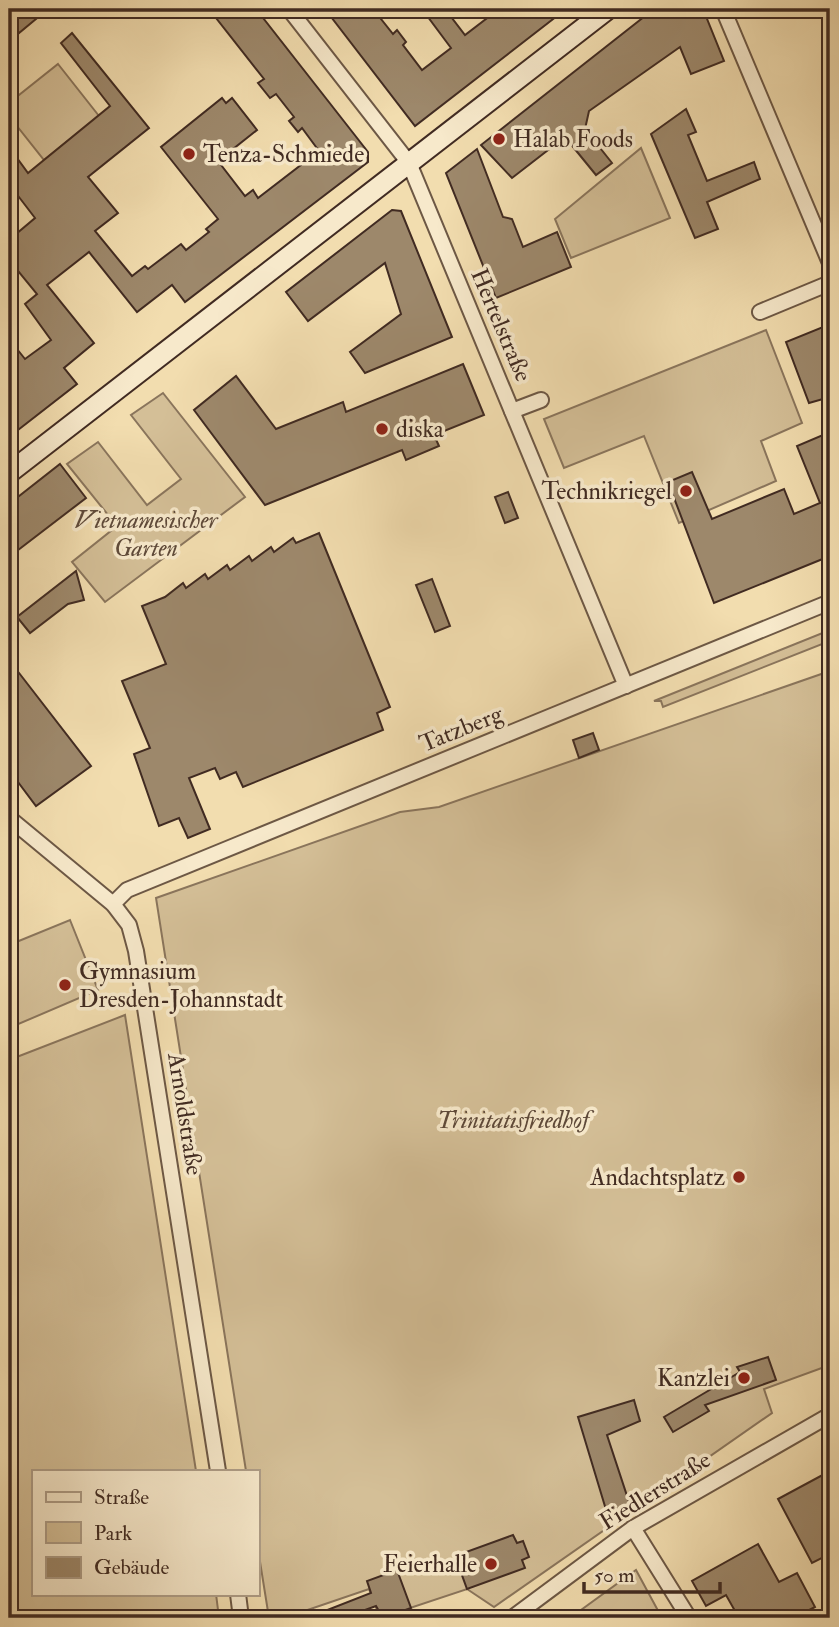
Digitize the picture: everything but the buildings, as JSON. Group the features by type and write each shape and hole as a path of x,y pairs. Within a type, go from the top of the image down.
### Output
{"street":[{"name":"Hertelstraße","path":"289,9 409,163 626,686"},
{"path":"9,473 608,9"},
{"path":"723,9 830,263"},
{"path":"760,312 830,283"},
{"path":"512,411 541,400"},
{"name":"Tatzberg","path":"113,904 127,890 830,602"},
{"name":"Arnoldstraße","path":"9,818 113,904 129,925 136,951 218,1470"},
{"name":"Fiedlerstraße","path":"512,1618 633,1528 830,1415"},
{"path":"633,1528 689,1618"},
{"path":"238,1596 242,1618"}],"green space":[{"path":"58,64 99,116 44,160 9,116 9,103"},
{"path":"641,148 670,218 571,258 555,219"},
{"path":"766,330 802,423 761,441 776,481 679,523 644,436 564,468 544,419"},
{"name":"Vietnamesischer Garten","path":"163,393 245,497 105,602 72,562 117,526 67,464 98,442 147,505 181,479 131,415"},
{"path":"830,630 830,654 827,656 822,644 663,707 661,701 654,701"},
{"name":"Trinitatisfriedhof","path":"830,671 830,1365 764,1389 772,1413 494,1607 467,1589 380,1618 369,1589 284,1618 269,1618 259,1556 259,1470 246,1470 156,898 400,812 439,807"},
{"path":"70,920 98,990 9,1028 9,945"},
{"path":"125,1015 196,1470 32,1470 32,1596 216,1596 219,1618 9,1618 9,1060"},
{"path":"636,1570 662,1618 570,1618"}],"place":[{"name":"Halab Foods","path":"499,139"},
{"name":"Tenza-Schmiede","path":"189,154"},
{"name":"diska","path":"382,429"},
{"name":"Technikriegel","path":"686,491"},
{"name":"Gymnasium Dresden-Johannstadt","path":"65,985"},
{"name":"Andachtsplatz","path":"739,1177"},
{"name":"Kanzlei","path":"744,1378"},
{"name":"Feierhalle","path":"491,1564"}]}
